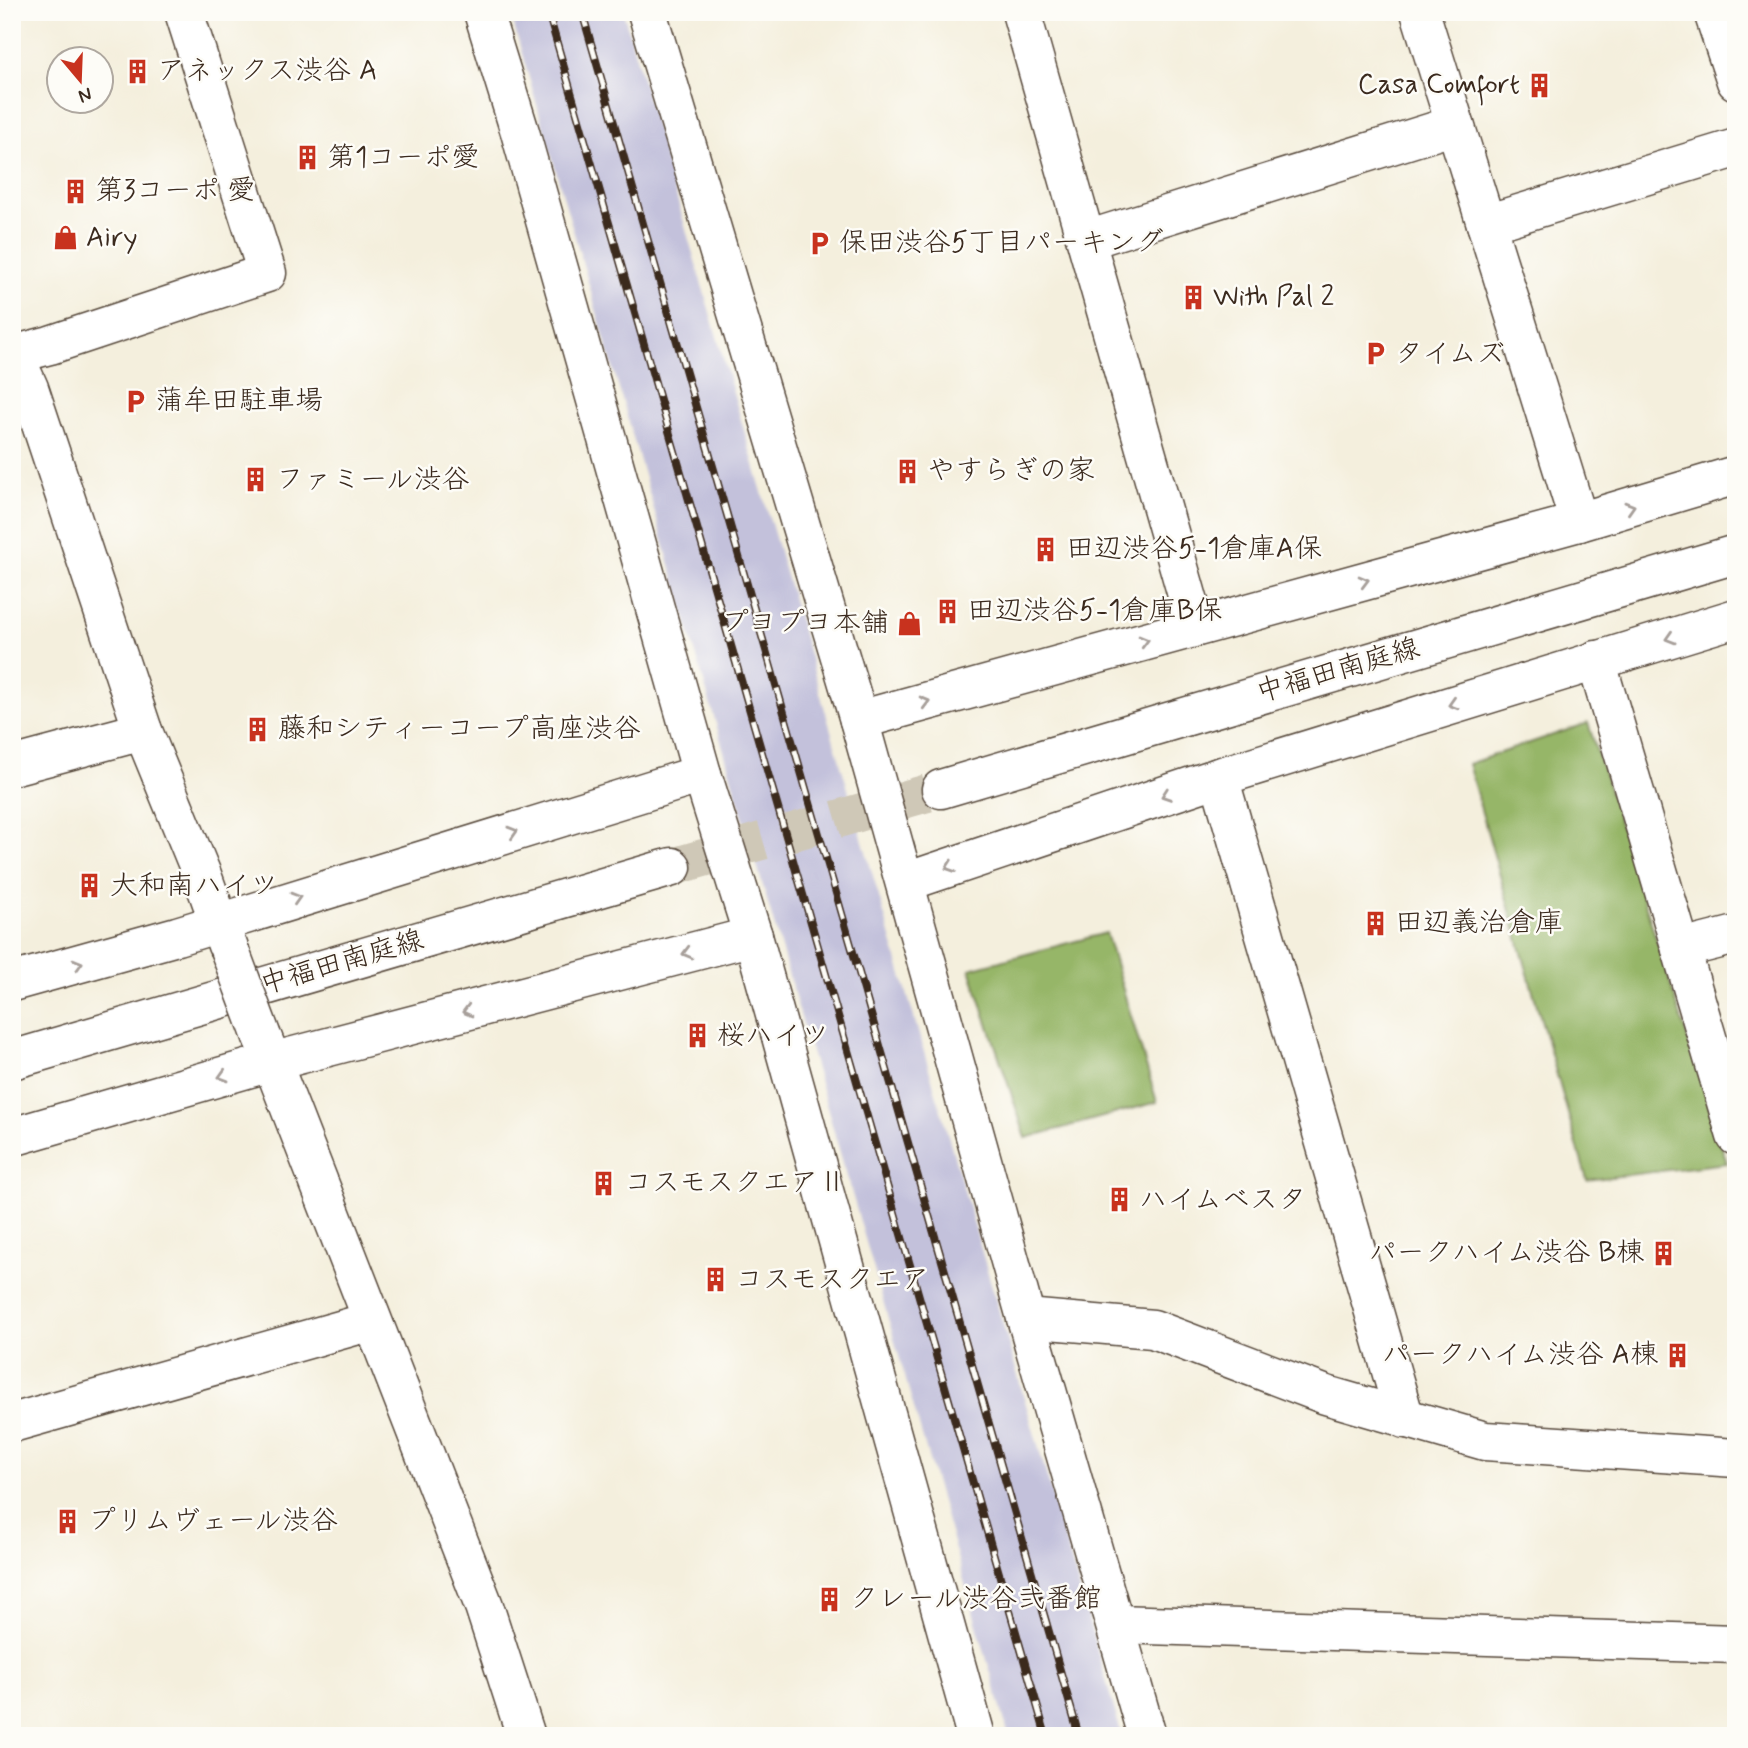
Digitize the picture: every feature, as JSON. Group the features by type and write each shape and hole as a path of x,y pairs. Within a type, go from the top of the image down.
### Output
{"street":[{"path":"184,12 267,273 50,345 13,353 29,388 143,731 202,875 484,1606 526,1736"},
{"path":"483,12 520,132 702,774 753,936 975,1736"},
{"path":"647,12 859,720 1026,1318 1147,1736"},
{"path":"1021,12 1196,627"},
{"path":"1420,12 1579,522"},
{"path":"1713,12 1736,81"},
{"path":"1087,240 1455,125"},
{"path":"1486,224 1736,148"},
{"path":"859,720 1579,522 1736,475"},
{"name":"中福田南庭線","path":"941,789 1736,554"},
{"path":"906,883 1219,777 1736,618"},
{"path":"1596,660 1736,1136"},
{"path":"12,766 143,731"},
{"path":"12,982 177,936 223,934 702,774"},
{"path":"1219,777 1405,1419"},
{"name":"中福田南庭線","path":"12,1060 671,867"},
{"path":"1681,949 1736,935"},
{"path":"12,1137 267,1049 753,936"},
{"path":"1026,1318 1153,1329 1326,1395 1485,1441 1736,1458"},
{"path":"12,1423 372,1321"},
{"path":"1116,1624 1736,1644"}],"shaded area":[{"path":"510,12 623,12 1122,1736 1009,1736"}],"green space":[{"path":"1588,723 1727,1163 1587,1180 1468,764"},
{"path":"1106,933 1157,1102 1026,1138 970,969"}],"tunnel":[{"path":"672,867 941,789"}],"railway":[{"path":"548,12 1046,1736"},
{"path":"582,12 1079,1736"}],"place":[{"name":"アネックス渋谷 A","path":"137,71"},
{"name":"Casa Comfort","path":"1540,85"},
{"name":"第1コーポ愛","path":"307,158"},
{"name":"第3コーポ 愛","path":"75,191"},
{"name":"Airy","path":"66,238"},
{"name":"保田渋谷5丁目パーキング","path":"819,243"},
{"name":"With Pal 2","path":"1193,297"},
{"name":"タイムズ","path":"1375,354"},
{"name":"蒲牟田駐車場","path":"135,401"},
{"name":"やすらぎの家","path":"907,471"},
{"name":"ファミール渋谷","path":"256,480"},
{"name":"田辺渋谷5-1倉庫A保","path":"1046,549"},
{"name":"田辺渋谷5-1倉庫B保","path":"947,611"},
{"name":"プヨプヨ本舗","path":"909,623"},
{"name":"藤和シティーコープ高座渋谷","path":"258,729"},
{"name":"大和南ハイツ","path":"90,886"},
{"name":"田辺義治倉庫","path":"1375,923"},
{"name":"桜ハイツ","path":"697,1036"},
{"name":"コスモスクエアⅡ","path":"604,1183"},
{"name":"ハイムベスタ","path":"1119,1200"},
{"name":"パークハイム渋谷 B棟","path":"1664,1253"},
{"name":"コスモスクエア","path":"715,1280"},
{"name":"パークハイム渋谷 A棟","path":"1678,1355"},
{"name":"プリムヴェール渋谷","path":"68,1521"},
{"name":"クレール渋谷弐番館","path":"830,1599"}]}
